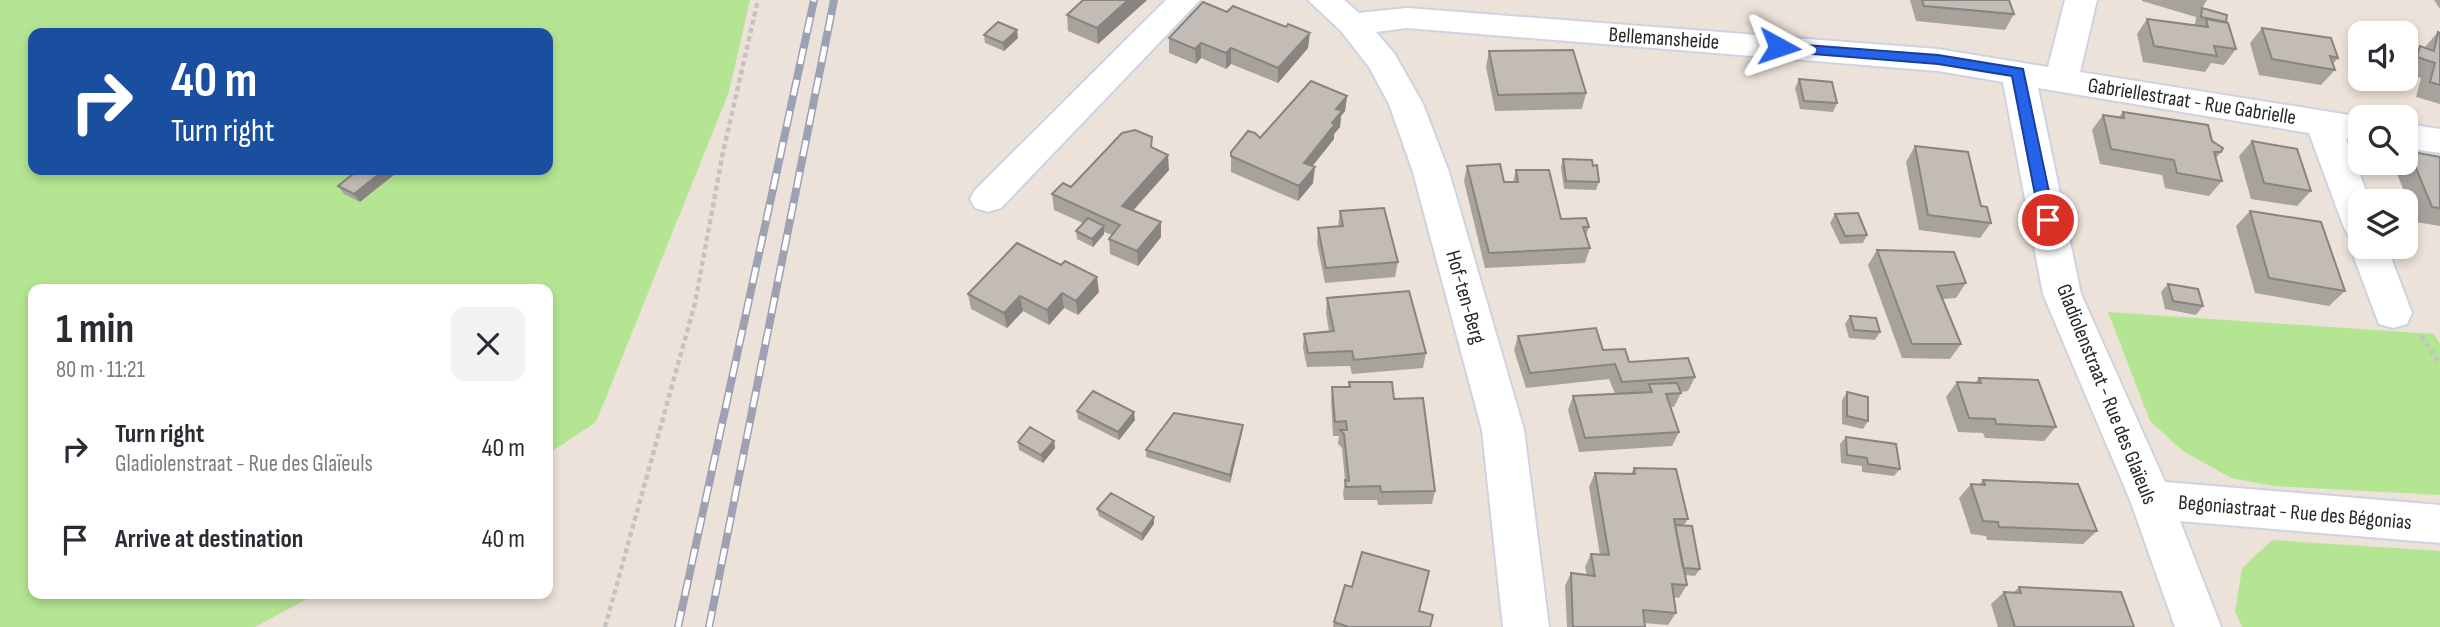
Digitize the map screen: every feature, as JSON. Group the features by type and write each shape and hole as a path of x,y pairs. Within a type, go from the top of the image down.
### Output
{"street":[{"path":"988,199 1184,0"},
{"path":"2061,80 2081,0"},
{"name":"Bellemansheide","path":"1338,12 1938,60 2061,80"},
{"name":"Hof-ten-Berg","path":"1338,12 1382,61 1406,104 1431,172 1503,430 1526,627"},
{"name":"Gladiolenstraat - Rue des Glaïeuls","path":"2018,72 2062,294 2151,500 2198,627"},
{"name":"Gabriellestraat - Rue Gabrielle","path":"2061,80 2348,127"},
{"name":"Gabriellestraat - Rue Gabrielle","path":"2323,123 2348,190"},
{"path":"2418,138 2440,141"},
{"path":"2373,259 2393,313"},
{"name":"Begoniastraat - Rue des Bégonias","path":"2151,500 2440,524"}],"path":[{"path":"605,627 695,303 723,152 758,0"}],"green space":[{"path":"0,0 750,0 729,92 596,422 553,451 553,284 28,284 28,599 307,599 255,627 0,627"},
{"path":"2108,312 2434,334 2440,344 2440,495 2274,486 2231,478 2183,451 2150,421"},
{"path":"2272,540 2440,551 2440,627 2242,627 2235,612 2242,568"}],"building":[{"path":"1083,0 1128,0 1097,28 1067,15"},
{"path":"1922,0 2009,0 2014,14 1924,6"},
{"path":"1203,2 1227,12 1233,6 1286,27 1288,24 1310,33 1278,68 1231,48 1226,53 1201,43 1195,49 1169,38"},
{"path":"2202,8 2227,15 2226,22 2201,17"},
{"path":"2147,19 2208,27 2206,19 2228,23 2236,49 2214,46 2217,56 2154,46"},
{"path":"998,22 1017,30 1003,43 984,35"},
{"path":"2262,28 2331,38 2338,58 2330,56 2335,70 2272,59"},
{"path":"2438,32 2440,85 2430,82 2435,63 2418,57 2420,46 2434,51"},
{"path":"1573,50 1586,93 1498,95 1489,51"},
{"path":"1799,79 1832,82 1837,103 1804,101"},
{"path":"1311,81 1347,96 1336,109 1342,111 1332,123 1335,124 1304,163 1315,167 1299,186 1231,156 1231,152 1248,131 1260,138"},
{"path":"2123,112 2208,125 2212,141 2223,148 2221,152 2214,152 2222,181 2177,173 2174,160 2111,149 2103,115 2124,118"},
{"path":"1135,130 1152,137 1151,147 1168,155 1122,206 1161,222 1137,251 1109,239 1120,225 1052,194 1063,183 1071,187 1122,133"},
{"path":"2252,141 2297,149 2311,191 2264,183"},
{"path":"1915,146 1968,152 1981,206 1987,207 1991,223 1928,215"},
{"path":"2418,153 2440,157 2440,208 2432,207 2418,173"},
{"path":"1563,159 1592,160 1593,166 1597,165 1599,182 1566,181"},
{"path":"1500,164 1504,182 1518,182 1516,170 1549,170 1561,219 1586,218 1589,227 1583,227 1590,248 1489,253 1467,166"},
{"path":"352,175 378,175 354,194 338,186"},
{"path":"1384,208 1398,262 1326,268 1318,228 1343,226 1340,211"},
{"path":"2250,211 2321,222 2345,291 2269,278"},
{"path":"1858,213 1867,235 1845,236 1835,214"},
{"path":"1088,218 1104,226 1092,239 1076,231"},
{"path":"1017,243 1061,265 1065,261 1097,277 1076,301 1062,293 1047,310 1020,296 1004,313 968,294"},
{"path":"1877,250 1954,252 1966,283 1937,286 1961,344 1912,344"},
{"path":"2168,284 2198,289 2203,306 2173,301"},
{"path":"1409,291 1426,353 1354,360 1352,351 1308,353 1304,334 1334,331 1327,298"},
{"path":"1850,316 1876,318 1880,332 1854,330"},
{"path":"1596,328 1603,350 1625,349 1629,362 1688,358 1695,377 1622,382 1615,364 1530,373 1518,336"},
{"path":"1979,378 2038,380 2056,427 1996,424 1995,419 1969,418 1957,382 1981,383"},
{"path":"1349,382 1392,382 1394,399 1423,398 1435,491 1381,492 1380,486 1346,487 1345,480 1349,481 1344,434 1340,430 1347,430 1346,421 1335,422 1332,387 1350,387"},
{"path":"1677,383 1681,393 1666,394 1679,432 1585,438 1573,396 1652,392 1649,384"},
{"path":"1093,391 1134,412 1118,432 1077,411"},
{"path":"1847,392 1868,397 1868,421 1847,416"},
{"path":"1174,413 1243,425 1230,475 1146,450"},
{"path":"1030,427 1054,441 1041,455 1018,442"},
{"path":"1846,437 1896,444 1900,469 1868,464 1867,458 1847,455"},
{"path":"1634,468 1676,469 1688,519 1674,519 1687,585 1672,584 1676,613 1643,610 1645,627 1573,627 1571,573 1595,576 1591,554 1609,555 1595,473 1635,474"},
{"path":"1983,480 2078,484 2097,531 1999,527 1998,522 1983,521 1971,484 1985,485"},
{"path":"1111,493 1154,517 1142,534 1097,509"},
{"path":"1675,525 1692,526 1700,569 1683,568"},
{"path":"1362,552 1429,571 1419,611 1433,615 1430,627 1349,627 1334,622 1345,585 1352,587"},
{"path":"2019,587 2121,592 2134,627 2015,627 2004,592 2021,593"}],"railway":[{"path":"678,627 814,0"},
{"path":"709,627 834,0"}],"route":[{"path":"1779,47 1938,60 2018,72 2048,220"}]}
